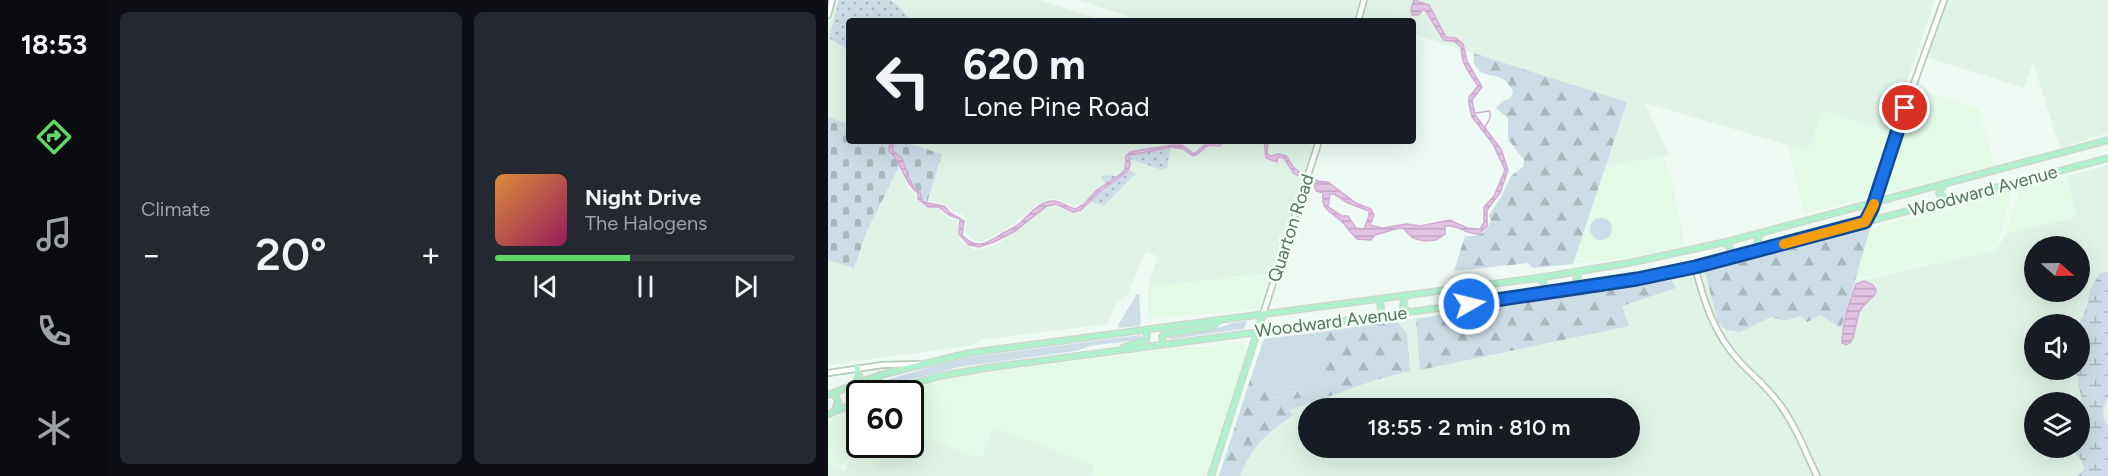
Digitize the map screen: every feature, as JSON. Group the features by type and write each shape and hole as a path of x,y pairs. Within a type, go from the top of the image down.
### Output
{"main road":[{"name":"Woodward Avenue","path":"866,380 969,353 1538,278 1651,259 1726,242 2108,140"},
{"name":"Woodward Avenue","path":"1114,351 1581,289 1695,267 2108,158"},
{"path":"1948,183 1939,192 1941,197 1948,201"},
{"path":"1865,222 1874,202"},
{"path":"1760,233 1757,243 1762,249"},
{"path":"1726,242 1731,251 1728,258"},
{"path":"1579,272 1575,281 1581,289"},
{"path":"1538,278 1543,282 1544,287 1539,295"},
{"path":"1408,295 1404,299 1403,306 1408,312"},
{"path":"1378,316 1381,311 1380,299"},
{"path":"1211,476 1263,314"},
{"path":"1164,344 1162,339 1164,334 1211,327 1219,320"},
{"path":"924,381 947,374 1114,351 1146,340 1145,330"},
{"path":"857,368 857,380"},
{"path":"878,380 880,375"},
{"name":"Woodward Avenue","path":"830,394 846,387"},
{"path":"830,394 838,401 834,411"},
{"path":"828,414 846,406"}],"street":[{"path":"828,13 832,0"},
{"path":"1359,18 1364,0"},
{"path":"1874,202 1944,0"},
{"name":"Quarton Road","path":"1263,314 1318,144"},
{"path":"1695,267 1706,310 1718,334 1783,409 1817,476"},
{"path":"828,373 882,365 921,364"}],"shaded area":[{"path":"828,0 1041,0 1096,18 846,18 846,123 828,117"},
{"path":"1078,0 1359,0 1354,18 1134,18"},
{"path":"1368,0 1935,0 1890,131 1822,112 1808,151 1645,103 1669,155 1605,167 1627,102 1416,35 1416,18 1362,17"},
{"path":"1414,0 1429,5 1446,37 1456,38 1463,44 1467,61 1482,87 1472,100 1475,115 1501,149 1508,170 1500,193 1487,210 1487,226 1479,234 1445,226 1445,234 1436,240 1424,241 1413,238 1404,229 1399,228 1375,235 1371,240 1357,239 1327,210 1323,203 1323,193 1316,191 1313,181 1294,174 1284,158 1278,157 1277,162 1266,158 1264,144 1268,144 1267,153 1270,156 1279,154 1286,156 1294,168 1301,173 1318,181 1328,182 1356,203 1371,209 1374,215 1370,225 1382,228 1407,224 1420,226 1450,220 1467,228 1480,229 1484,222 1484,207 1494,196 1505,170 1493,144 1472,117 1469,97 1478,86 1464,63 1461,47 1454,41 1444,40 1424,9 1418,15 1412,15","holes":["1330,194 1369,211 1364,229 1356,228 1348,216 1342,216 1328,207"]},
{"path":"1946,0 2108,0 2108,133 2060,148 2033,63 2024,88 1926,57"},
{"path":"1917,88 1979,109 1994,166 1897,191 1889,192 1885,189"},
{"path":"1822,111 1890,131 1870,194 1866,198 1804,214 1788,146 1808,151"},
{"path":"890,144 893,144 892,150 903,160 909,178 914,188 920,193 923,202 944,206 950,213 964,221 962,235 967,240 982,244 1015,227 1043,203 1059,202 1075,209 1083,205 1097,190 1122,173 1125,169 1126,156 1130,152 1182,145 1194,154 1206,144 1222,144 1207,146 1193,156 1183,149 1171,147 1131,155 1128,171 1099,192 1081,210 1073,212 1056,204 1047,206 1015,231 979,247 969,245 959,234 960,219 949,215 939,207 928,207 918,199 918,193 913,189 889,151"},
{"path":"910,144 1314,144 1271,273 1148,287 1157,256 1146,252 1127,295 1117,301 1108,324 981,340 974,345 828,365 828,260 854,267 867,231 900,166 915,198 927,208 939,208 950,219 958,220 960,240 974,250 1001,242 1008,234 1047,206 1056,204 1069,211 1085,207 1090,202 1086,200 1080,205 1073,206 1059,199 1051,199 1035,206 1011,226 983,242 973,240 964,231 966,224 963,215 954,212 945,204 928,201 942,154"},
{"path":"1662,156 1670,174 1685,246 1627,258 1573,264 1605,167"},
{"path":"2108,165 2108,476 1221,476 1264,339 1397,321 1705,272 1870,229 1853,282 1996,250 2006,234 2075,217 2067,176"},
{"path":"2067,176 2076,216 2006,234 2020,187"},
{"path":"2008,190 2011,193 1996,250 1854,280 1870,229"},
{"path":"1271,273 1260,304 1255,310 1148,318 1148,287"},
{"path":"1864,281 1873,285 1876,290 1875,294 1859,312 1853,338 1846,345 1842,343 1846,313 1856,284"},
{"path":"1239,342 1246,345 1246,352 1207,476 1091,476 1095,465 993,427 982,458 924,438 924,385 947,379 1014,369 1183,347"},
{"path":"846,411 846,458 880,458 875,471 845,460 841,470 828,466 828,419"},
{"path":"993,427 1095,465 1091,476 828,476 828,466 845,471 849,462 875,471 880,458 924,458 924,438 982,458"}],"green space":[{"path":"839,0 891,0 908,18 846,18 846,49 829,38"},
{"path":"1473,53 1627,102 1573,264 1533,268 1528,263 1454,271 1465,236 1481,234 1486,229 1491,221 1489,215 1511,176 1523,167 1524,160 1508,139 1508,118 1496,108 1502,101 1511,98 1513,91 1502,78 1480,72 1474,64"},
{"path":"828,117 846,123 846,144 910,144 942,154 927,203 923,202 920,193 914,188 902,161 867,231 854,268 828,260"},
{"path":"1150,147 1166,149 1171,147 1167,168 1162,170 1130,159 1133,151"},
{"path":"1129,171 1136,173 1104,206 1090,201 1106,184 1102,176 1119,177"},
{"path":"1597,218 1605,218 1612,225 1612,233 1605,240 1597,240 1590,233 1590,225"},
{"path":"1870,229 1841,328 1820,315 1807,322 1800,316 1784,321 1771,317 1740,332 1726,330 1718,322 1705,272"},
{"path":"2108,271 2108,397 2103,415 2108,425 2108,476 2077,476 2084,469 2079,458 2090,458 2090,392 2080,392 2078,385 2079,380 2090,380 2090,314 2084,314 2088,302 2090,302 2090,290 2099,274"},
{"path":"1672,280 1676,288 1622,306 1629,326 1420,370 1416,319"},
{"path":"1139,294 1141,323 1139,326 1119,328 1118,325"},
{"path":"1247,321 1244,329 1168,338 1171,334"},
{"path":"1397,321 1407,334 1410,371 1322,398 1323,363 1314,368 1314,361 1321,357 1314,346 1307,343 1317,332"},
{"path":"1317,332 1307,343 1314,346 1321,357 1315,368 1323,362 1322,398 1298,398 1306,396 1296,391 1271,393 1260,380 1251,377 1264,339"},
{"path":"1141,335 1141,339 1090,346 1076,351 959,367 908,380 886,380 971,357"},
{"path":"1251,377 1260,380 1271,393 1296,391 1307,396 1282,402 1293,415 1261,441 1240,476 1219,476"},
{"path":"1298,398 1298,407 1289,410 1282,402"}],"waterway":[{"path":"1476,113 1490,111 1490,118 1484,129"}],"slow traffic":[{"path":"1784,244 1865,222 1874,204"}],"route":[{"path":"1469,304 1568,291 1695,267 1865,222 1869,218 1905,108"}]}
